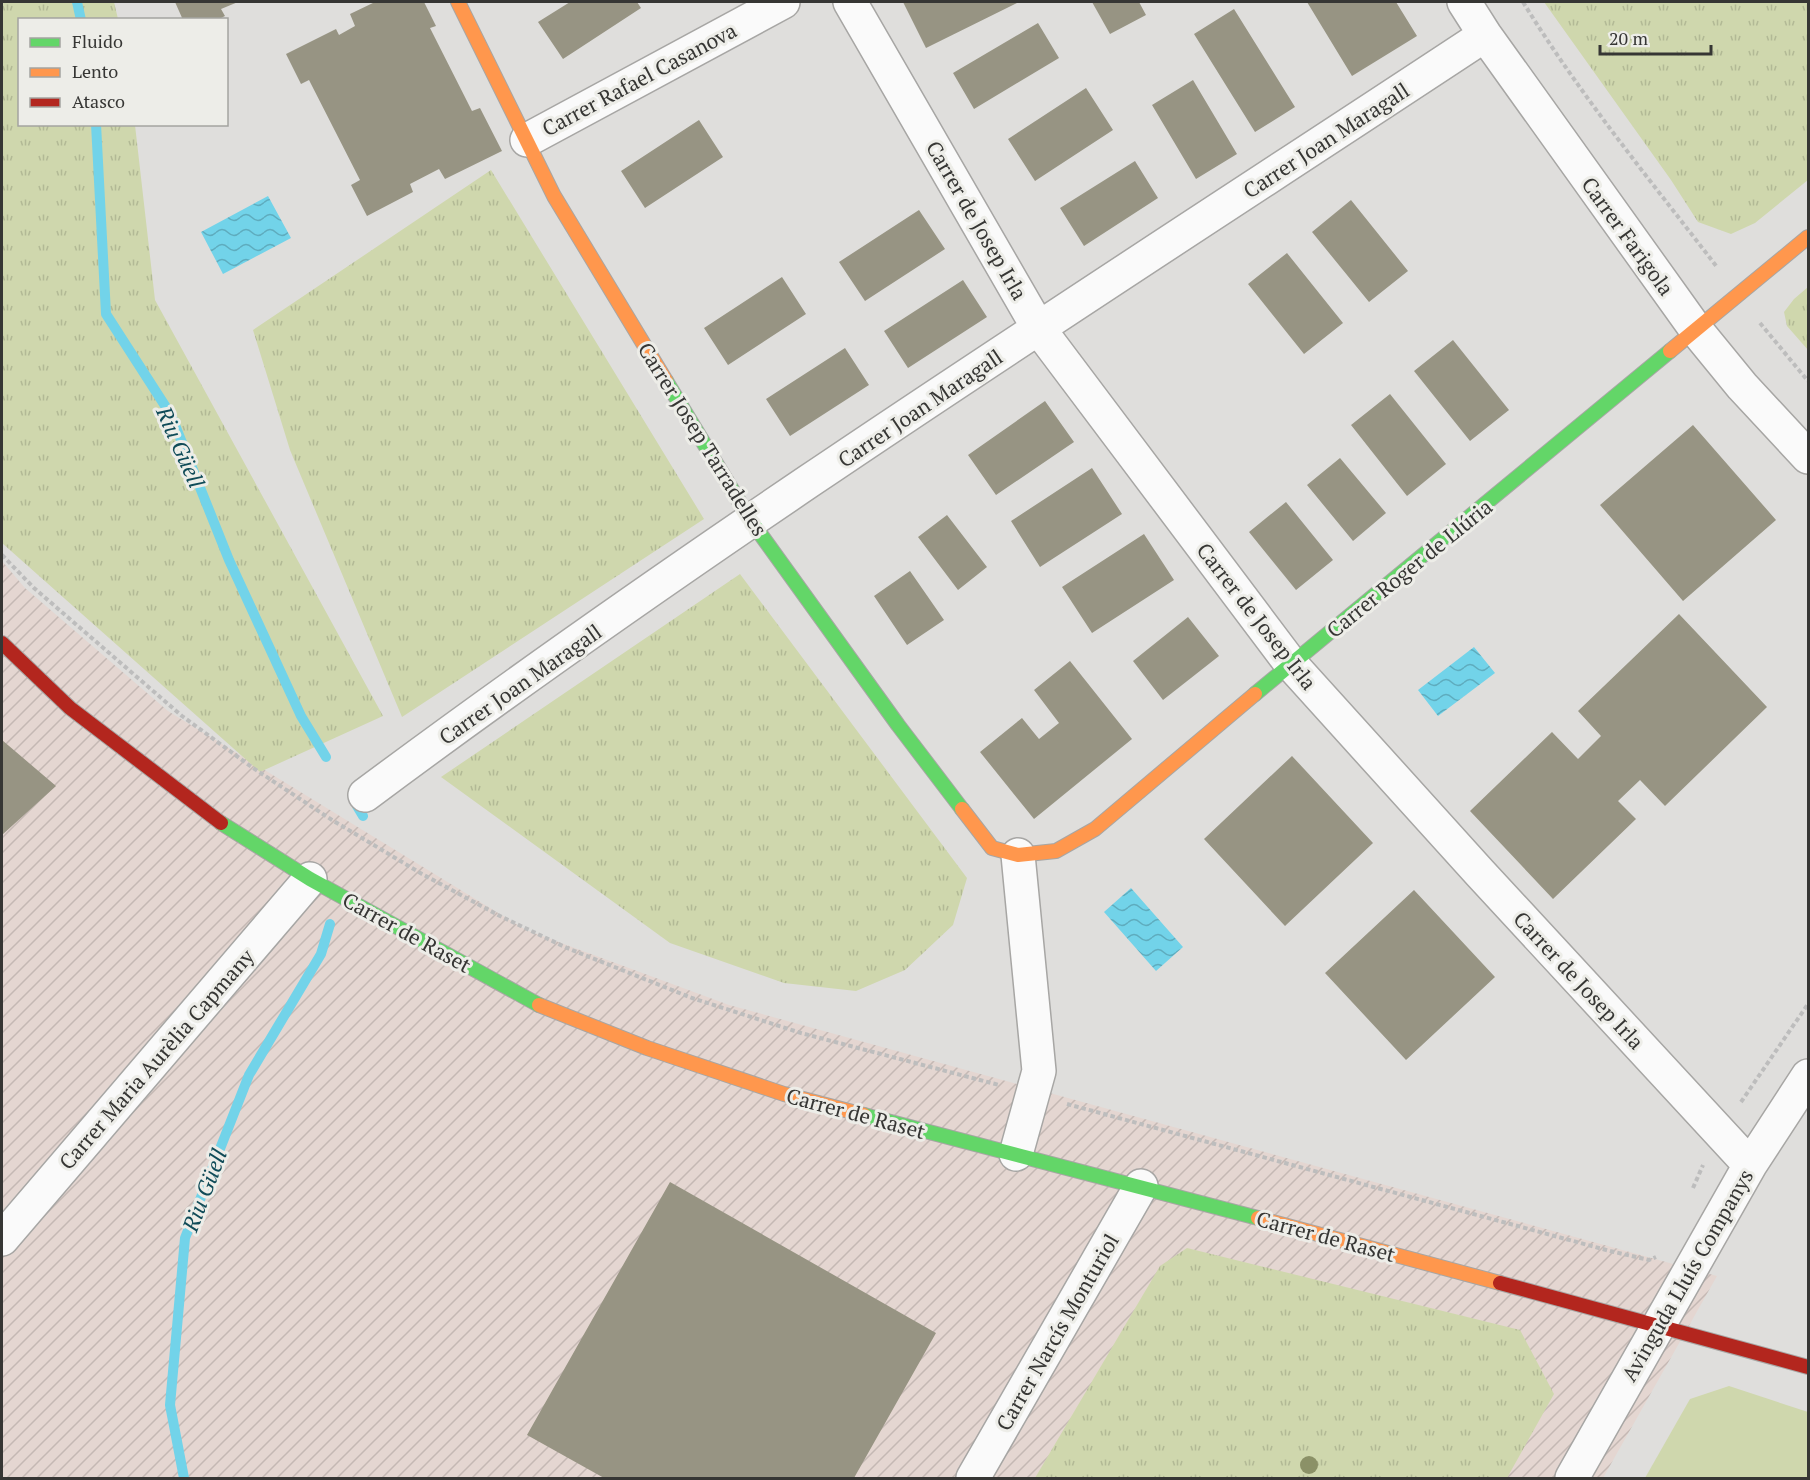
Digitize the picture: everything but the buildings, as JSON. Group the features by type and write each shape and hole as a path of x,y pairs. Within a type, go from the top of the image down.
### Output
{"street":[{"name":"Carrer Josep Tarradelles","path":"458,2 554,196 751,521 897,725 1005,852"},
{"name":"Carrer Rafael Casanova","path":"527,140 783,2"},
{"name":"Carrer de Josep Irla","path":"850,2 1040,329 1291,664 1480,873 1750,1165"},
{"name":"Carrer Farigola","path":"1464,2 1485,36 1697,331 1742,386 1809,458"},
{"name":"Carrer Joan Maragall","path":"366,795 424,751 751,521 1485,36"},
{"name":"Carrer Roger de Llúria","path":"1005,852 1056,851 1095,830 1291,664 1809,237"},
{"name":"Carrer de Raset","path":"2,642 70,708 216,820 310,879 534,1003 647,1048 784,1094 1142,1186 1809,1367"},
{"path":"1005,852 1040,1071 1016,1154"},
{"name":"Carrer Maria Aurèlia Capmany","path":"2,1239 310,879"},
{"name":"Avinguda Lluís Companys","path":"1572,1479 1750,1165 1809,1076"},
{"name":"Carrer Narcís Monturiol","path":"973,1479 1142,1186"}],"path":[{"path":"1523,2 1619,141 1720,271"},
{"path":"1756,317 1809,381"},
{"path":"2,555 34,588 182,716 244,762 342,826 422,874 500,916 567,948 692,998 801,1033 1610,1251"}],"shaded area":[{"path":"2,561 25,588 168,711 526,930 729,1005 1717,1276 1603,1478 2,1478"}],"green space":[{"path":"2,2 114,2 118,18 18,18 18,126 135,126 155,300 383,716 260,772 2,543"},
{"path":"1544,2 1808,2 1808,180 1755,223 1731,234 1698,222 1671,180"},
{"path":"491,170 704,519 402,717 290,450 253,330"},
{"path":"1808,287 1808,350 1787,326 1784,312"},
{"path":"740,574 967,878 953,925 905,970 856,991 784,983 670,943 441,777"},
{"path":"1187,1248 1520,1330 1554,1394 1507,1478 1035,1478 1160,1266"},
{"path":"1729,1386 1808,1412 1808,1478 1645,1478 1690,1399"}],"water":[{"path":"268,196 291,238 223,274 201,232"},
{"path":"1474,647 1495,673 1438,716 1418,690"},
{"path":"1131,888 1183,947 1156,971 1104,912"}],"waterway":[{"name":"Riu Güell","path":"77,2 81,18"},
{"name":"Riu Güell","path":"96,126 106,314 171,415 229,560 301,716 326,757"},
{"name":"Riu Güell","path":"357,806 363,816"},
{"name":"Riu Güell","path":"184,1478 170,1405 185,1238 249,1075 321,954 330,924"}],"traffic: fast":[{"path":"1255,694 1670,351"},
{"path":"666,381 751,521 898,725 962,809"},
{"path":"221,823 310,879 539,1005"},
{"path":"864,1115 1258,1218"}],"traffic: slow":[{"path":"458,2 554,196 666,381"},
{"path":"1670,351 1808,237"},
{"path":"962,809 992,848 1018,855 1056,851 1095,829 1255,694"},
{"path":"539,1005 647,1048 784,1094 864,1115"},
{"path":"1258,1218 1500,1283"}],"traffic: jam":[{"path":"2,643 70,708 221,823"},
{"path":"1500,1283 1808,1367"}]}
